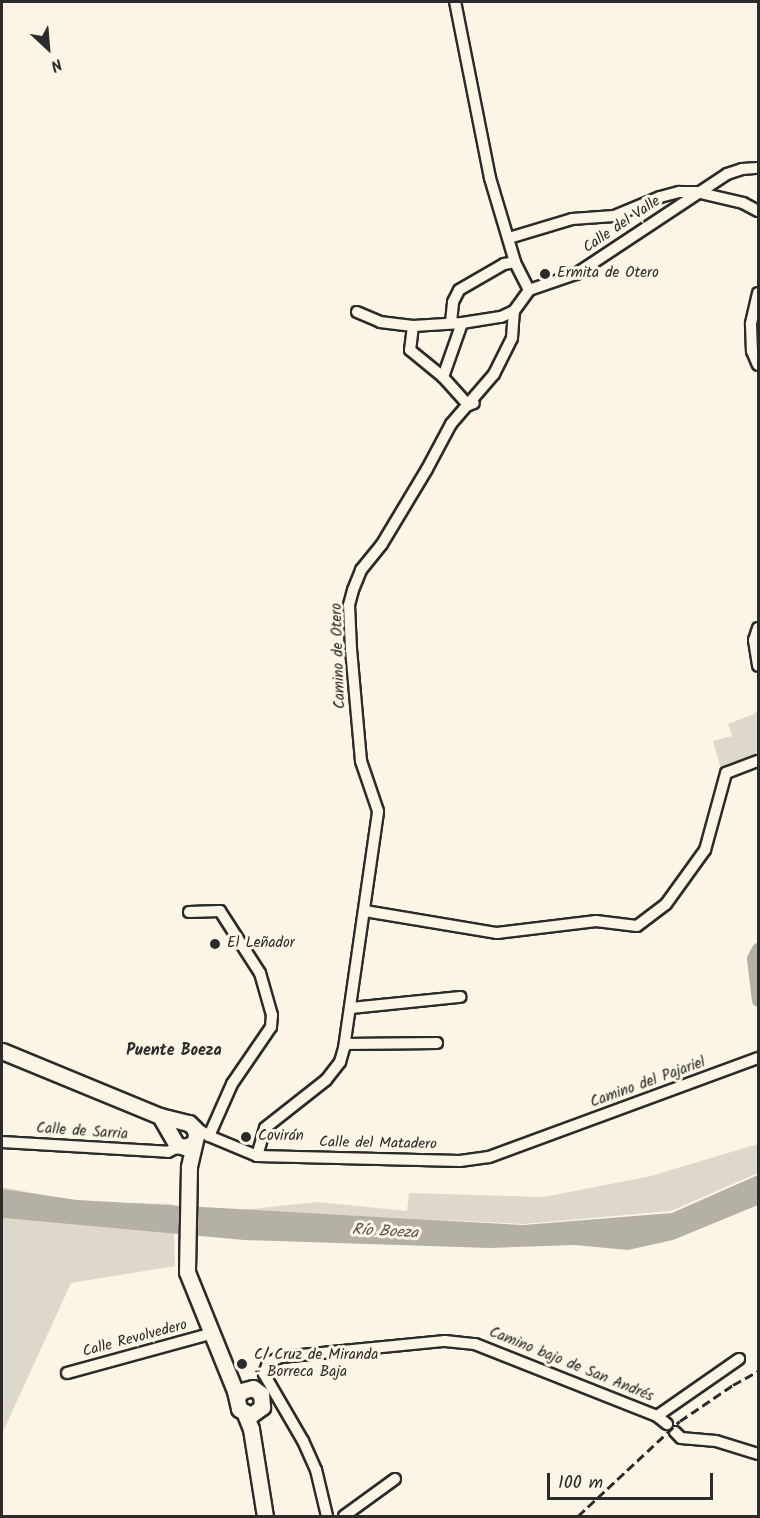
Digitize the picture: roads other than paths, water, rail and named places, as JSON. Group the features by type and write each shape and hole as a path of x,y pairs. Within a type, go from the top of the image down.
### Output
{"street":[{"path":"357,312 380,322 413,326 501,317 514,311 529,290 515,262 490,178 455,2"},
{"name":"Calle del Valle","path":"529,290 576,274 696,192 727,174 742,169 759,168"},
{"path":"508,238 572,219 614,216 660,197 696,192 743,202 759,211"},
{"path":"443,377 453,302 459,290 504,264 515,262"},
{"path":"759,293 751,324 752,351 759,364"},
{"name":"Camino de Otero","path":"257,1156 266,1128 326,1080 340,1062 345,1044 378,811 361,761 349,605 361,570 382,544 451,424 471,404 494,374 514,331 514,311"},
{"path":"413,326 410,350 471,404"},
{"path":"759,628 754,640 759,666"},
{"path":"365,911 497,933 596,921 637,926 666,904 705,850 726,773 759,760"},
{"path":"186,1137 232,1084 271,1027 272,1015 260,973 220,910 189,912"},
{"path":"351,1008 460,997"},
{"path":"345,1044 437,1043"},
{"path":"2,1051 160,1116 186,1137 189,1164 187,1272 222,1361 246,1391 261,1394 251,1429 265,1516"},
{"name":"Camino del Pajariel","path":"548,1136 759,1058"},
{"name":"Calle del Matadero","path":"186,1137 257,1156 460,1161 489,1157 548,1136"},
{"name":"Calle de Sarria","path":"2,1142 161,1152 186,1137"},
{"name":"Calle Revolvedero","path":"67,1373 210,1334"},
{"name":"Camino bajo de San Andrés","path":"267,1380 264,1374 268,1363 281,1357 446,1341 475,1344 657,1416 681,1438 716,1441 759,1454"},
{"path":"657,1416 739,1359"},
{"path":"277,1400 255,1411 238,1409 246,1391 267,1380 303,1441 316,1470 327,1516"},
{"path":"344,1516 396,1479"}],"water":[{"name":"Río Boeza","path":"758,1175 758,1205 673,1240 628,1250 575,1245 490,1248 244,1240 4,1218 2,1221 2,1189 77,1200 523,1225 672,1213"}],"waterway":[{"path":"758,949 753,959 758,1001"}],"railway":[{"path":"578,1516 680,1421 758,1371"}],"place":[{"name":"Ermita de Otero","path":"545,274"},
{"name":"El Leñador","path":"215,944"},
{"name":"Covirán","path":"246,1137"},
{"name":"C/ Cruz de Miranda - Borreca Baja","path":"242,1364"}],"district":[{"name":"Puente Boeza","path":"174,1051"}]}
